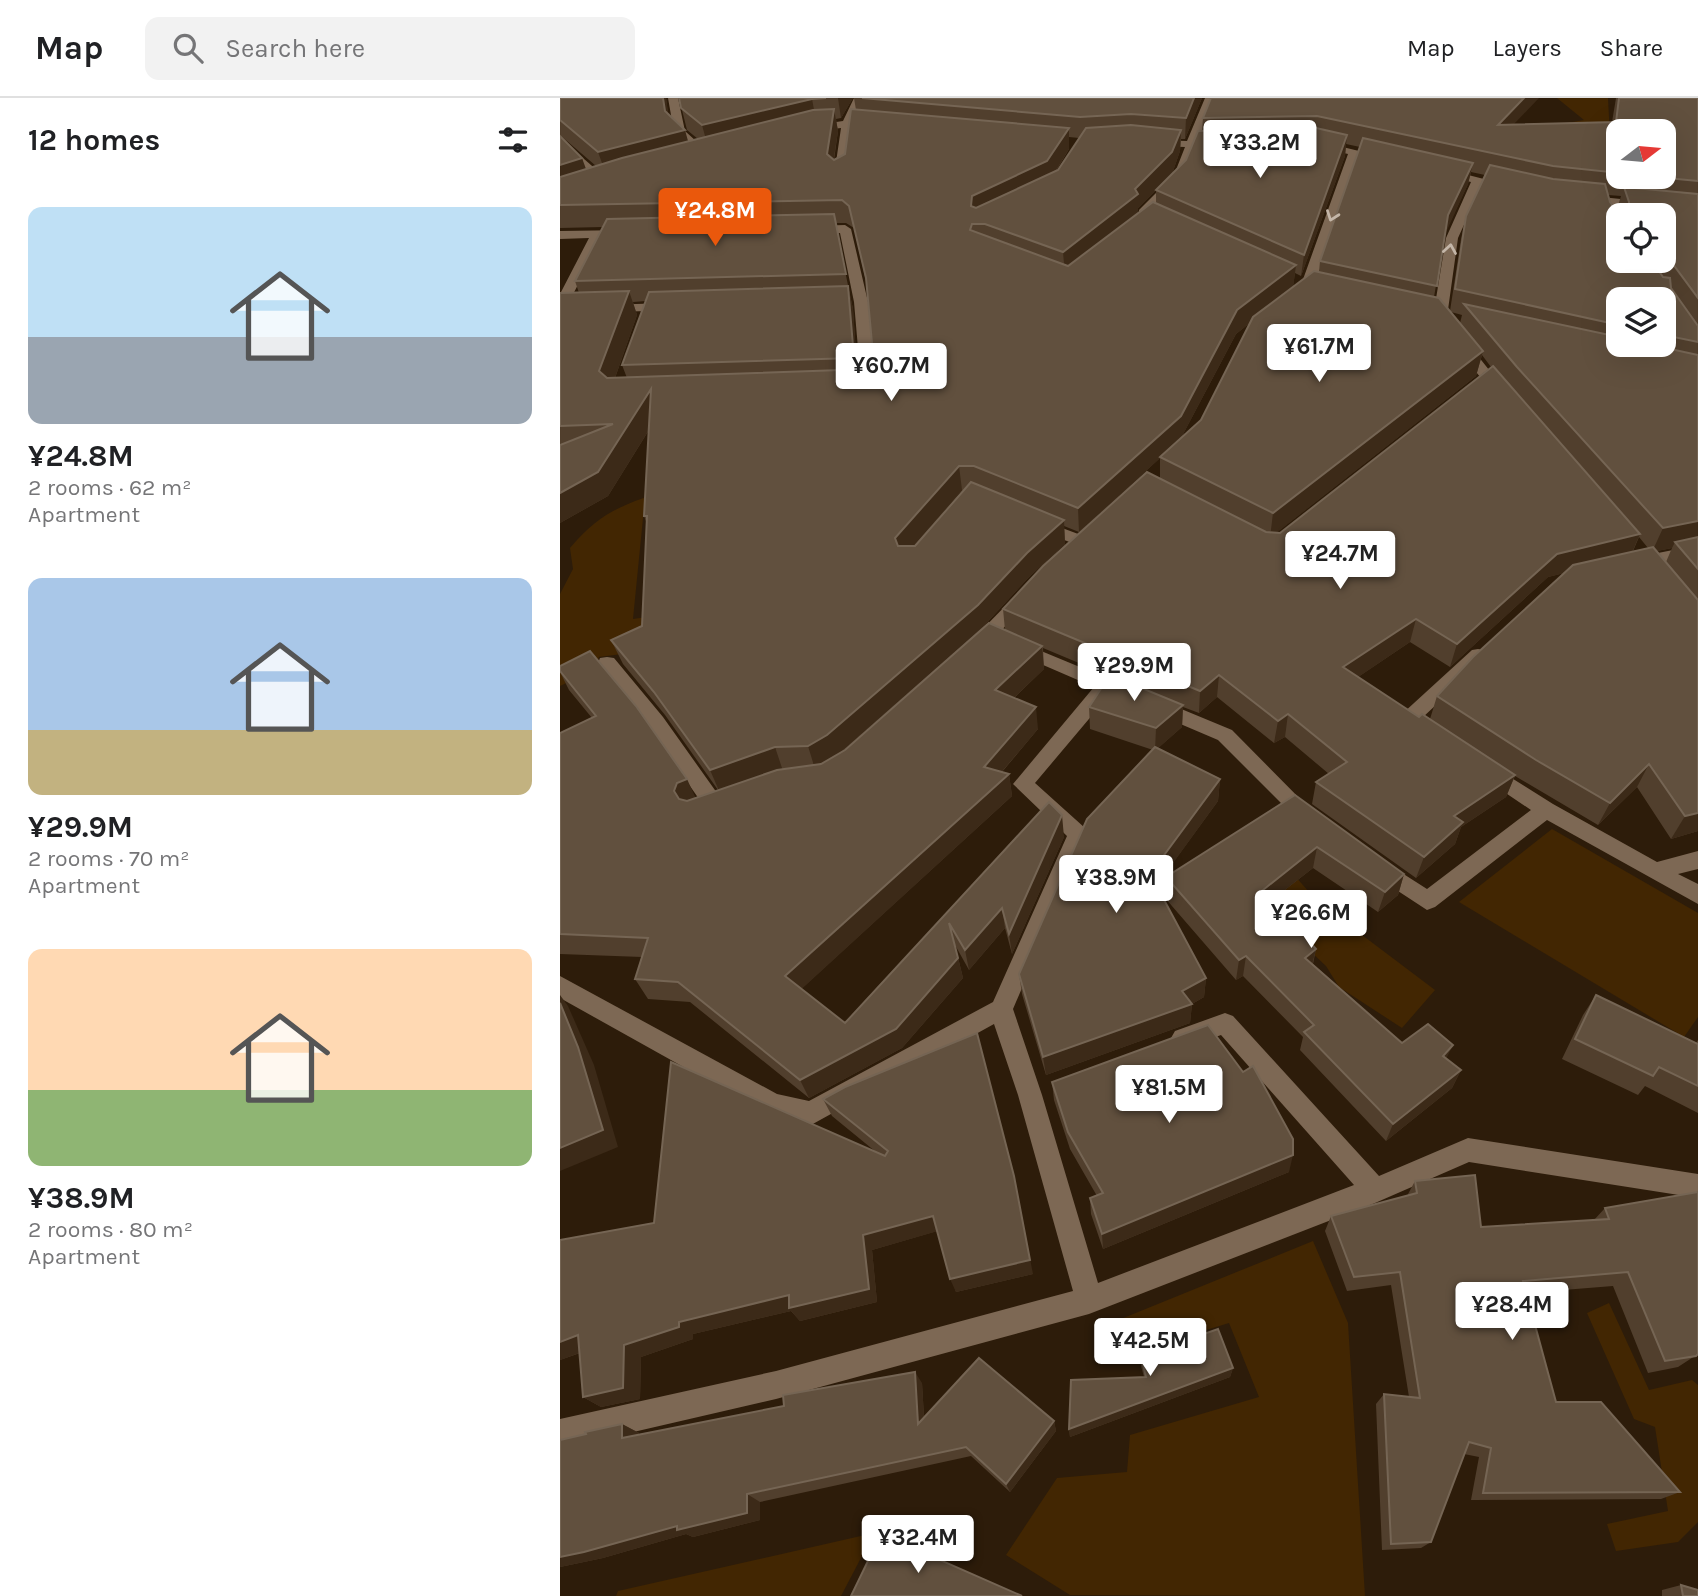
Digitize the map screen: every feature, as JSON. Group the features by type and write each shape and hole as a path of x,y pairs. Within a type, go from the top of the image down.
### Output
{"street":[{"path":"673,98 680,132 705,155"},
{"path":"840,176 847,124 859,98"},
{"path":"1151,221 1143,213 1179,176 1210,98"},
{"path":"793,133 817,126 847,124 888,127"},
{"path":"560,141 603,182"},
{"path":"1143,142 1190,146 1231,145"},
{"path":"1300,144 1314,143 1405,164"},
{"path":"691,158 718,152"},
{"path":"1285,304 1307,286 1354,152"},
{"path":"1430,170 1524,190"},
{"path":"1433,315 1452,238 1478,181"},
{"path":"1570,198 1607,208 1698,211"},
{"path":"797,231 845,229 869,387 842,388"},
{"path":"598,234 560,309 647,314 689,307"},
{"path":"560,235 638,234"},
{"path":"1433,315 1467,323"},
{"path":"1433,315 1482,382 1514,409"},
{"path":"1020,516 1087,537 1064,558"},
{"path":"1608,570 1698,550"},
{"path":"968,653 989,635 1037,583"},
{"path":"989,635 1225,735 1320,826"},
{"path":"1444,741 1409,719 1488,646"},
{"path":"607,663 656,722 706,809 738,797"},
{"path":"560,986 773,1104 811,1113 1001,1009 1078,834 1023,784 1108,684"},
{"path":"1466,757 1546,810 1698,895"},
{"path":"1363,856 1427,901 1546,810"},
{"path":"1655,871 1698,860"},
{"path":"1001,1009 1030,1095 1089,1300"},
{"path":"1160,1047 1225,1023 1375,1190"},
{"path":"1030,1095 1056,1085"},
{"path":"560,1434 776,1385 1089,1300 1375,1190 1468,1150 1698,1186"}],"shaded area":[{"path":"1557,98 1608,98 1609,119 1606,119 1606,137 1526,130 1584,120"},
{"path":"660,492 673,504 644,508 633,619 721,606 622,654 599,657 594,670 560,686 560,594 573,569 570,548 610,512"},
{"path":"1552,829 1698,913 1698,1017 1684,1037 1459,902"},
{"path":"1279,858 1317,901 1435,990 1402,1028 1339,987 1326,966 1248,893"},
{"path":"1313,1241 1348,1323 1365,1596 1070,1595 1006,1555 1057,1478 1127,1472 1130,1435 1259,1397 1229,1323 1128,1354 1116,1321"},
{"path":"1609,1303 1649,1390 1692,1380 1698,1385 1698,1522 1678,1542 1616,1551 1607,1524 1668,1511 1655,1427 1634,1419 1587,1313"},
{"path":"874,1533 841,1596 616,1596 618,1591"}],"building":[{"path":"560,98 663,98 665,111 685,130 598,152 560,120"},
{"path":"679,98 826,98 702,125 681,108"},
{"path":"862,98 1194,98 1186,118 1131,114 1080,117"},
{"path":"1211,98 1524,98 1498,125 1606,122 1606,172 1553,166 1317,116 1203,118"},
{"path":"1619,98 1698,98 1698,181 1676,179 1676,119 1616,119"},
{"path":"834,109 827,154 834,160 845,154 851,109 1069,128 1047,161 972,196 971,206 976,208 1058,170 1086,128 1131,125 1181,130 1172,152 1135,189 1138,194 1063,252 985,224 972,224 970,230 1068,266 1153,202 1296,265 1237,310 1181,416 1078,508 974,466 959,466 895,538 898,546 915,546 971,482 1064,520 1027,553 978,605 827,735 808,746 775,747 710,770 654,692 611,640 642,626 647,516 644,516 651,389 598,472 560,493 560,445 613,424 560,426 560,293 629,291 599,371 607,378 870,369 874,365 866,278 849,206 842,200 560,205 560,177 622,158 813,110"},
{"path":"1316,128 1347,135 1304,255 1156,190 1186,160 1198,131"},
{"path":"560,136 582,158 560,165"},
{"path":"1363,138 1473,163 1448,215 1437,286 1320,261"},
{"path":"1490,165 1553,179 1605,184 1611,203 1606,203 1606,273 1660,273 1663,277 1670,278 1671,287 1606,287 1606,322 1455,289 1466,216"},
{"path":"1625,189 1698,194 1698,298 1676,268 1676,203 1629,202"},
{"path":"834,214 846,274 575,281 607,219"},
{"path":"1314,271 1439,298 1483,351 1273,513 1160,457 1201,420 1253,317"},
{"path":"848,286 854,358 622,365 649,292"},
{"path":"1676,295 1698,326 1698,342 1676,337"},
{"path":"1464,304 1606,334 1606,357 1676,357 1676,350 1698,355 1698,521 1663,528 1517,367"},
{"path":"1493,366 1640,534 1557,554 1457,644 1416,619 1343,667 1419,717 1422,714 1515,775 1454,816 1463,822 1424,857 1316,782 1347,762 1288,714 1278,721 1219,675 1200,691 1003,609 1043,566 1147,472 1266,532 1280,533"},
{"path":"1698,537 1698,569 1675,542"},
{"path":"1653,547 1698,600 1698,813 1685,816 1649,764 1610,803 1536,760 1437,696 1473,657 1573,565"},
{"path":"989,623 1042,646 995,690 1036,707 984,767 1009,774 785,976 845,1023 1049,802 1062,815 1009,934 1002,908 965,950 949,923 958,958 896,1029 800,1080 678,982 635,979 648,938 560,934 560,733 596,716 560,671 560,666 590,651 636,706 687,779 677,783 674,791 679,799 687,801 777,770 821,764 845,750"},
{"path":"1110,675 1183,705 1156,728 1089,707"},
{"path":"1155,747 1220,779 1134,896 1155,883 1206,978 1182,991 1192,1004 1043,1057 1019,974 1087,819"},
{"path":"1295,795 1404,874 1385,892 1317,847 1263,890 1316,949 1305,958 1402,1043 1428,1024 1453,1045 1443,1056 1461,1070 1393,1124 1304,1032 1314,1025 1246,956 1239,960 1166,877"},
{"path":"1596,995 1698,1044 1698,1086 1659,1067 1653,1076 1575,1039"},
{"path":"560,1003 578,1047 603,1130 560,1148"},
{"path":"1208,1025 1243,1072 1253,1066 1293,1139 1293,1155 1102,1234 1090,1198 1103,1193 1068,1132 1052,1082"},
{"path":"977,1033 1014,1176 1030,1260 950,1279 933,1216 863,1235 869,1289 789,1308 789,1295 679,1322 679,1327 624,1345 623,1388 583,1397 578,1335 560,1342 560,1240 654,1223 671,1062 885,1156 888,1151 823,1099 845,1087"},
{"path":"1475,1175 1481,1227 1609,1219 1605,1208 1698,1192 1696,1356 1665,1361 1628,1272 1523,1281 1556,1402 1601,1402 1680,1492 1483,1493 1491,1448 1469,1442 1431,1542 1391,1544 1384,1394 1420,1398 1400,1272 1354,1277 1331,1216 1417,1193 1415,1181"},
{"path":"1218,1329 1233,1368 1069,1429 1071,1380 1146,1377 1141,1356"},
{"path":"979,1358 1054,1421 1006,1484 966,1447 747,1494 747,1513 677,1530 677,1526 560,1557 560,1440 622,1424 622,1438 784,1406 783,1395 915,1372 918,1424"},
{"path":"881,1534 1022,1596 851,1596"},
{"path":"1681,1585 1698,1590 1698,1596 1683,1596"}]}
